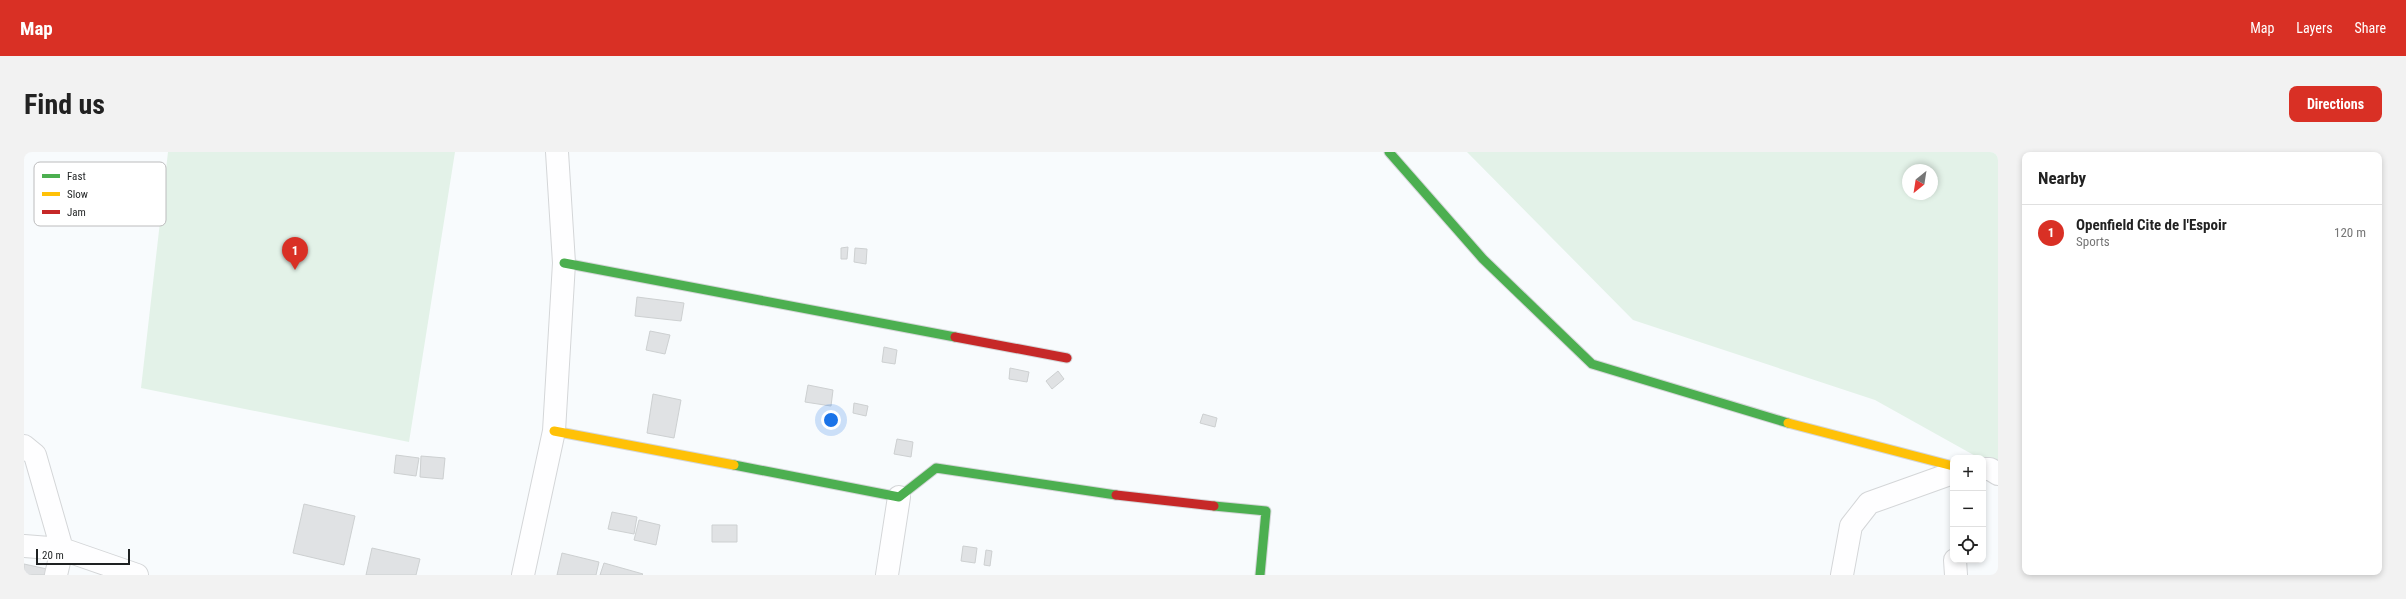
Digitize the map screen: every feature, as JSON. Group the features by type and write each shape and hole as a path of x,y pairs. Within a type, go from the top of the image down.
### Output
{"street":[{"path":"523,575 554,431 564,263 557,152"},
{"path":"1389,152 1483,259 1592,364 1815,431 1950,465"},
{"path":"564,263 1067,358"},
{"path":"554,431 899,497"},
{"path":"24,446 35,455 62,549 56,575"},
{"path":"887,575 899,497 936,468 1149,500 1266,512 1260,575"},
{"path":"1986,469 1998,474"},
{"path":"1842,575 1851,526 1869,503 1950,474"},
{"path":"24,546 62,549 137,575"},
{"path":"1955,563 1956,575"}],"shaded area":[{"path":"168,152 455,152 409,442 141,388 160,226 166,226 166,169"},
{"path":"1467,152 1998,152 1998,469 1986,460 1986,455 1974,455 1875,400 1633,320"}],"building":[{"path":"848,247 847,259 841,259 841,248"},
{"path":"855,248 867,249 866,264 854,262"},
{"path":"637,297 684,303 681,321 635,316"},
{"path":"650,331 670,335 665,354 646,350"},
{"path":"884,347 897,350 895,364 882,362"},
{"path":"1010,368 1029,372 1027,382 1009,379"},
{"path":"1058,371 1064,379 1052,389 1046,381"},
{"path":"808,385 833,390 831,406 805,402"},
{"path":"653,394 681,400 674,438 647,433"},
{"path":"854,403 868,406 866,416 853,413"},
{"path":"1203,414 1217,418 1215,427 1200,423"},
{"path":"897,439 913,442 911,457 894,454"},
{"path":"396,455 419,458 416,476 394,473"},
{"path":"421,456 445,458 443,479 420,477"},
{"path":"304,504 355,516 344,565 293,553"},
{"path":"612,512 637,517 634,534 608,529"},
{"path":"639,520 660,525 656,545 634,540"},
{"path":"712,525 737,525 737,542 712,542"},
{"path":"963,546 977,548 975,563 961,561"},
{"path":"372,548 420,559 416,575 366,575"},
{"path":"986,550 992,551 990,566 984,565"},
{"path":"562,553 599,562 596,575 557,575"},
{"path":"604,563 643,574 600,575"},
{"path":"24,564 47,569 46,575 24,575"}],"traffic: fast":[{"path":"1389,152 1483,259 1592,364 1788,423"},
{"path":"564,263 955,337"},
{"path":"734,465 899,497 936,468 1116,495"},
{"path":"1214,506 1266,511 1260,575"}],"traffic: slow":[{"path":"1788,423 1950,465"},
{"path":"554,431 734,465"}],"traffic: jam":[{"path":"955,337 1067,358"},
{"path":"1116,495 1214,506"}],"place":[{"name":"Openfield Cite de l'Espoir","path":"295,270"}]}
